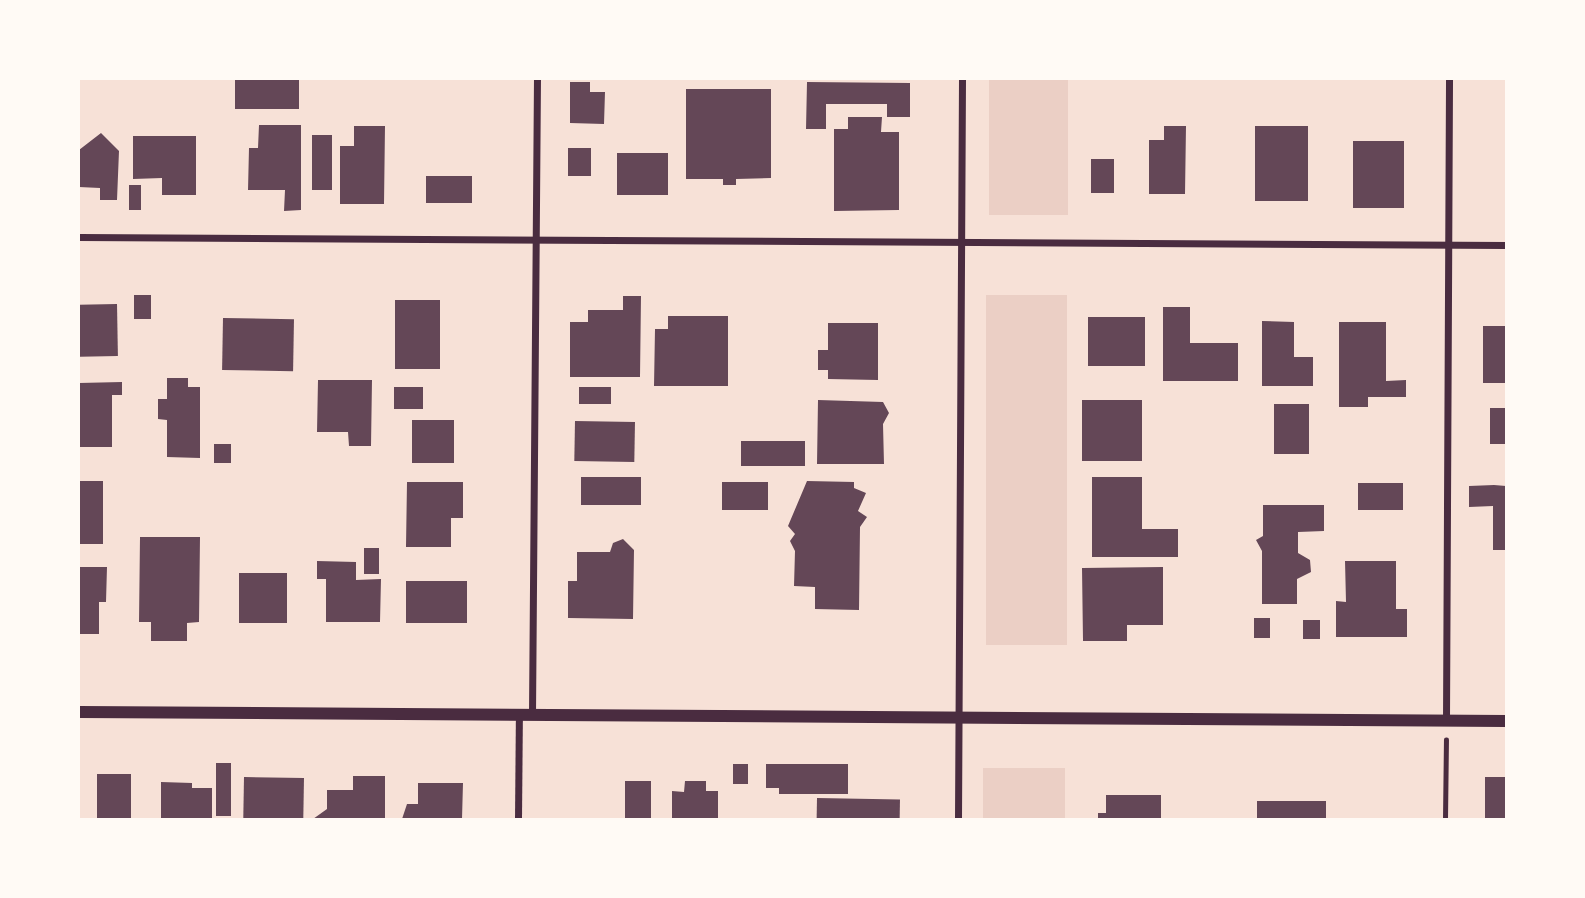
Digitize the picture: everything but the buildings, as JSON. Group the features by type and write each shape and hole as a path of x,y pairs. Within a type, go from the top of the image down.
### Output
{"street":[{"path":"518,819 525,714 537,239 537,79"},
{"path":"958,819 962,79"},
{"path":"1446,720 1449,79"},
{"path":"79,237 1506,245"},
{"path":"79,712 1506,721"}],"path":[{"path":"1445,819 1446,720"}],"shaded area":[{"path":"989,79 1068,79 1068,215 989,215"},
{"path":"986,295 1067,295 1067,645 986,645"},
{"path":"983,768 1065,768 1065,819 983,819"}]}
